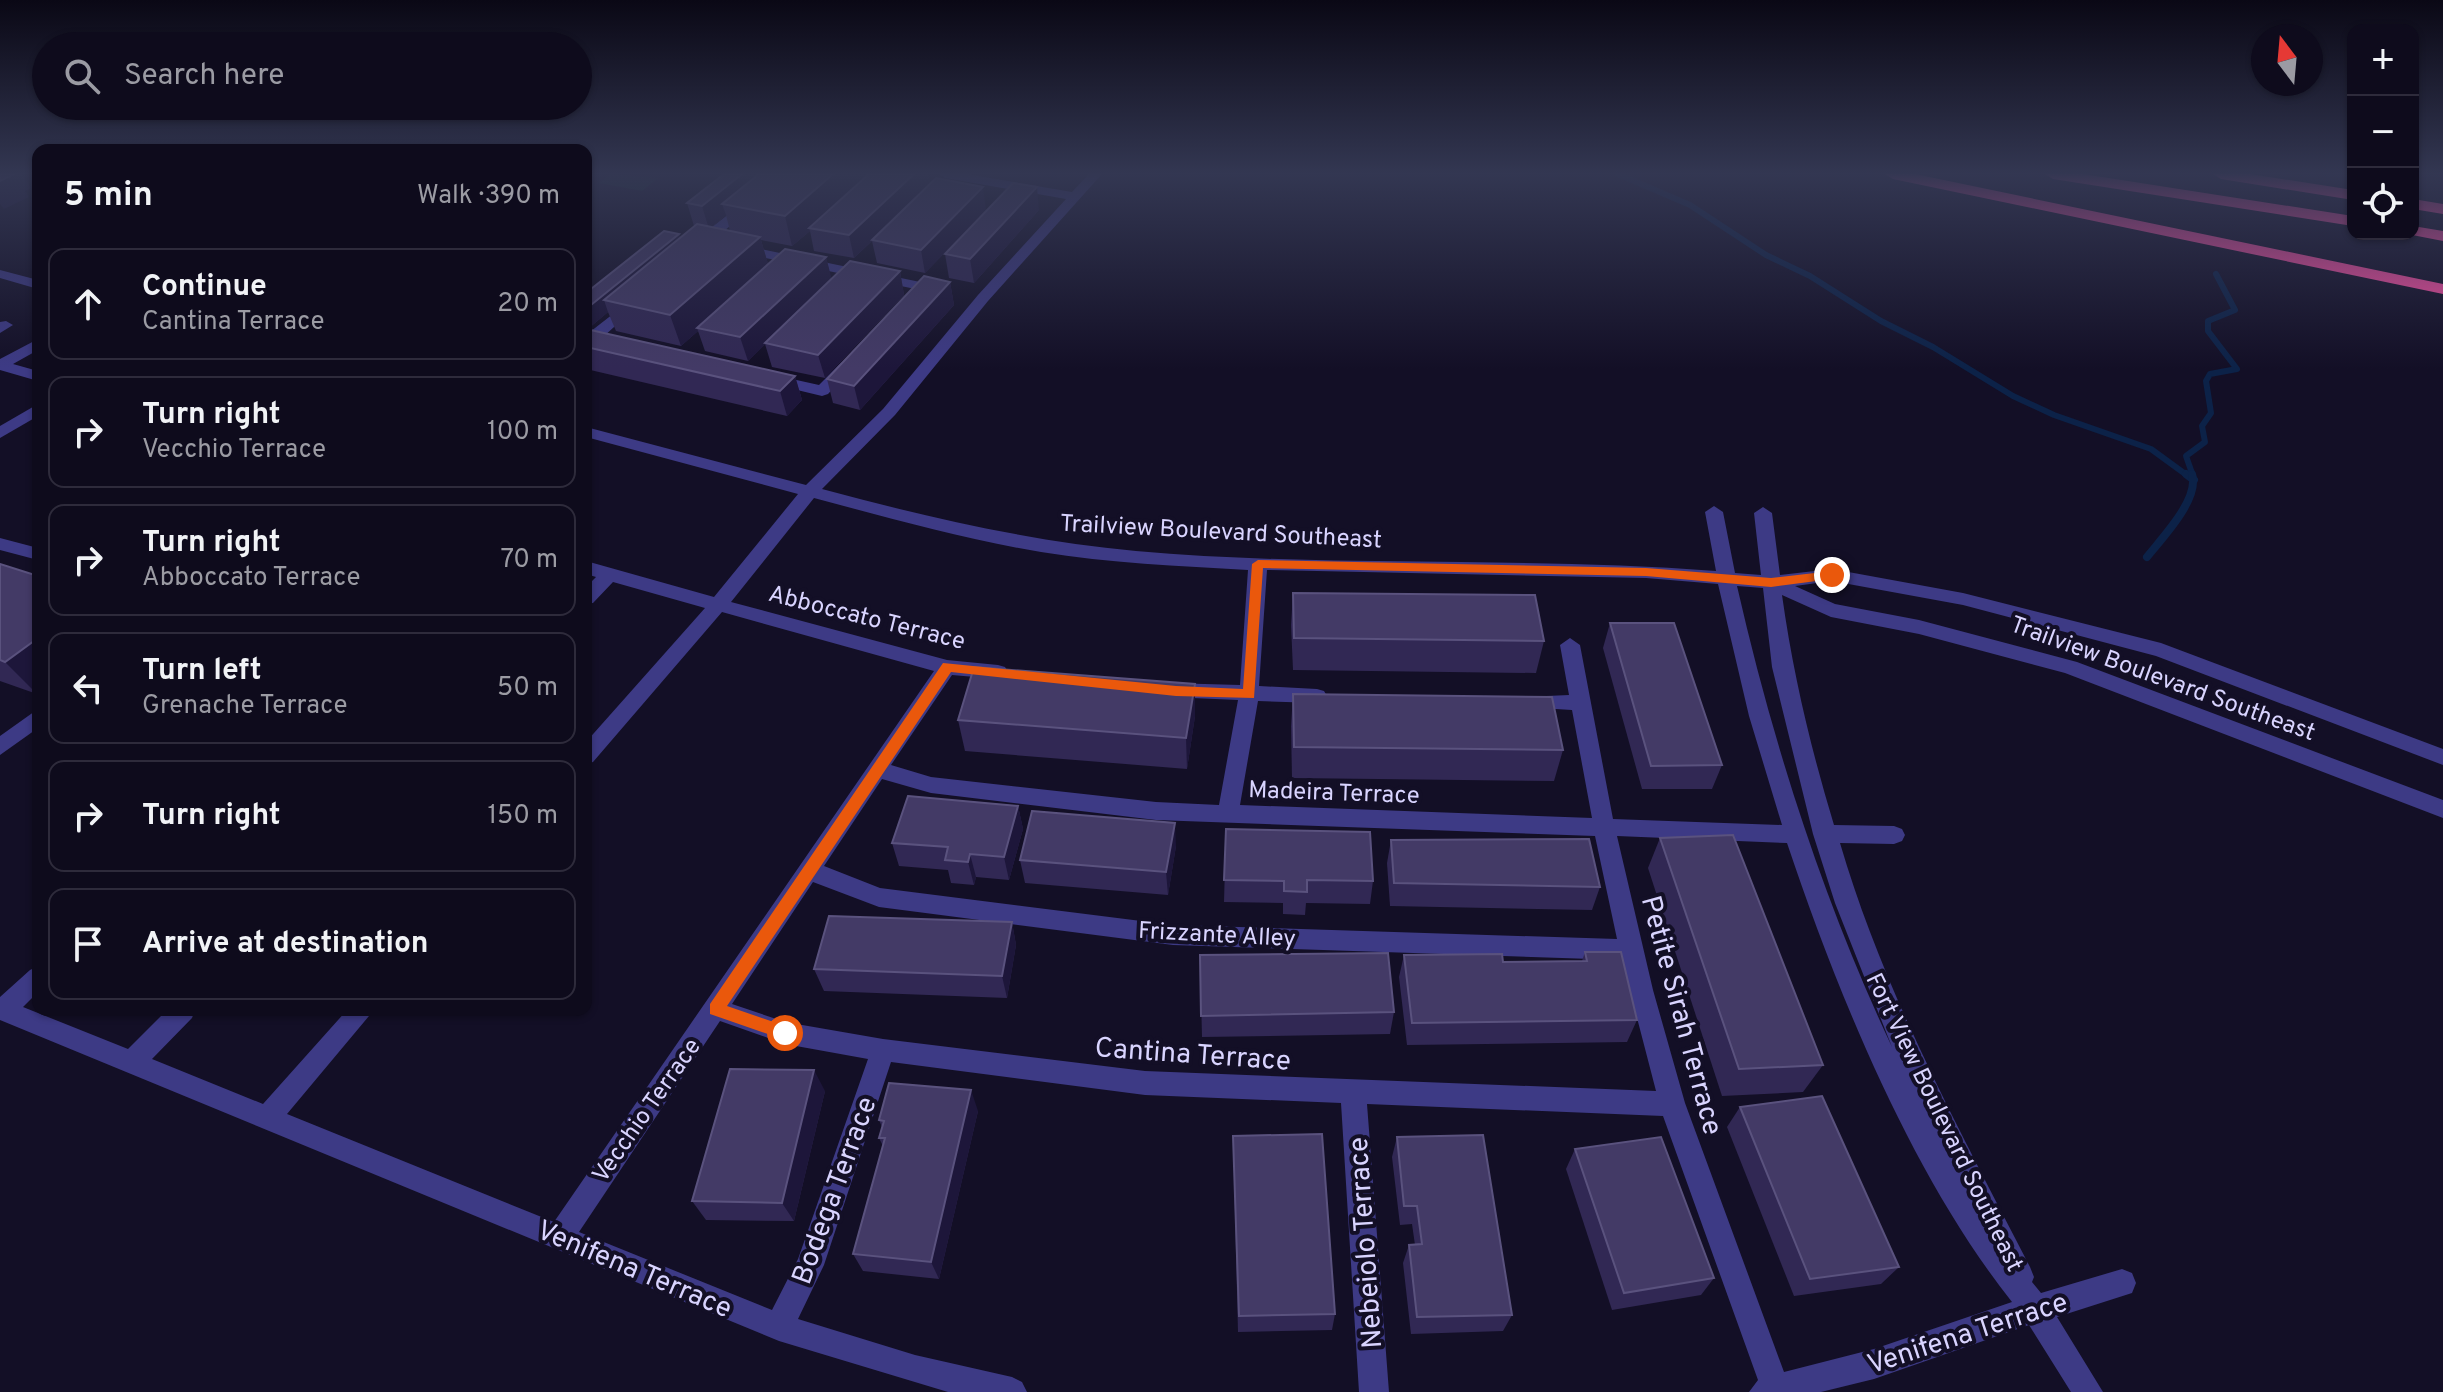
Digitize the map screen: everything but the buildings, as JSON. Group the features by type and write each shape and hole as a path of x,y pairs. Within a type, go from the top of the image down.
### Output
{"highway":[{"path":"2204,239 2443,289"}],"street":[{"path":"719,239 711,246 925,287 914,297"},
{"path":"592,749 717,606 810,491 889,412 983,298 1037,239"},
{"path":"0,274 32,283"},
{"path":"592,338 647,290"},
{"path":"592,339 622,346"},
{"path":"0,365 32,347"},
{"path":"760,377 822,391 853,359"},
{"path":"0,365 32,374"},
{"path":"0,433 32,413"},
{"name":"Trailview Boulevard Southeast","path":"592,434 947,528 1043,546 1136,557 1258,564 1646,572 1771,582 1832,575 1963,599 2146,646 2443,757"},
{"name":"Fort View Boulevard Southeast","path":"1714,512 1747,680 1794,834 1846,971 1916,1125 1981,1240 2035,1310 2088,1392"},
{"name":"Fort View Boulevard Southeast","path":"1763,513 1791,705 1824,834 1846,903 1908,1055 1997,1225 2035,1310"},
{"path":"0,544 32,552"},
{"path":"1228,815 1249,694 1258,564"},
{"name":"Abboccato Terrace","path":"592,569 947,667 1024,675"},
{"path":"592,592 609,575"},
{"name":"Trailview Boulevard Southeast","path":"1771,582 1831,610 1919,627 2070,667 2443,809"},
{"name":"Petite Sirah Terrace","path":"1570,645 1632,950 1672,1104 1770,1391"},
{"name":"Vecchio Terrace","path":"560,1236 947,667"},
{"path":"1146,688 1344,697"},
{"path":"1502,701 1581,703"},
{"path":"5,738 32,721"},
{"name":"Madeira Terrace","path":"876,769 931,785 1156,811 1794,834"},
{"path":"1824,834 1894,835"},
{"name":"Frizzante Alley","path":"808,870 879,897 1173,935 1632,950"},
{"path":"2,1010 32,982"},
{"name":"Cantina Terrace","path":"716,1009 785,1033 883,1050 1145,1083 1672,1104"},
{"name":"Venifena Terrace","path":"2,1010 779,1327 915,1370 1012,1392"},
{"path":"131,1063 177,1016"},
{"path":"266,1119 357,1016"},
{"name":"Bodega Terrace","path":"779,1327 810,1265 883,1050"},
{"name":"Nebeiolo Terrace","path":"1353,1093 1374,1392"},
{"name":"Venifena Terrace","path":"1770,1391 1874,1364 2122,1283"}],"waterway":[{"path":"1742,239 2013,396 2054,415 2151,449 2188,476"},
{"path":"2193,476 2186,456 2205,442 2202,426 2211,413 2206,381 2210,374 2237,369 2208,331 2208,321 2235,310 2216,274"},
{"path":"2186,474 2192,479"},
{"path":"2192,474 2192,479"},
{"path":"2147,557 2185,506 2192,479"}],"route":[{"path":"785,1033 716,1009 947,667 1176,691 1249,694 1258,564 1646,572 1771,582 1832,575"}]}
